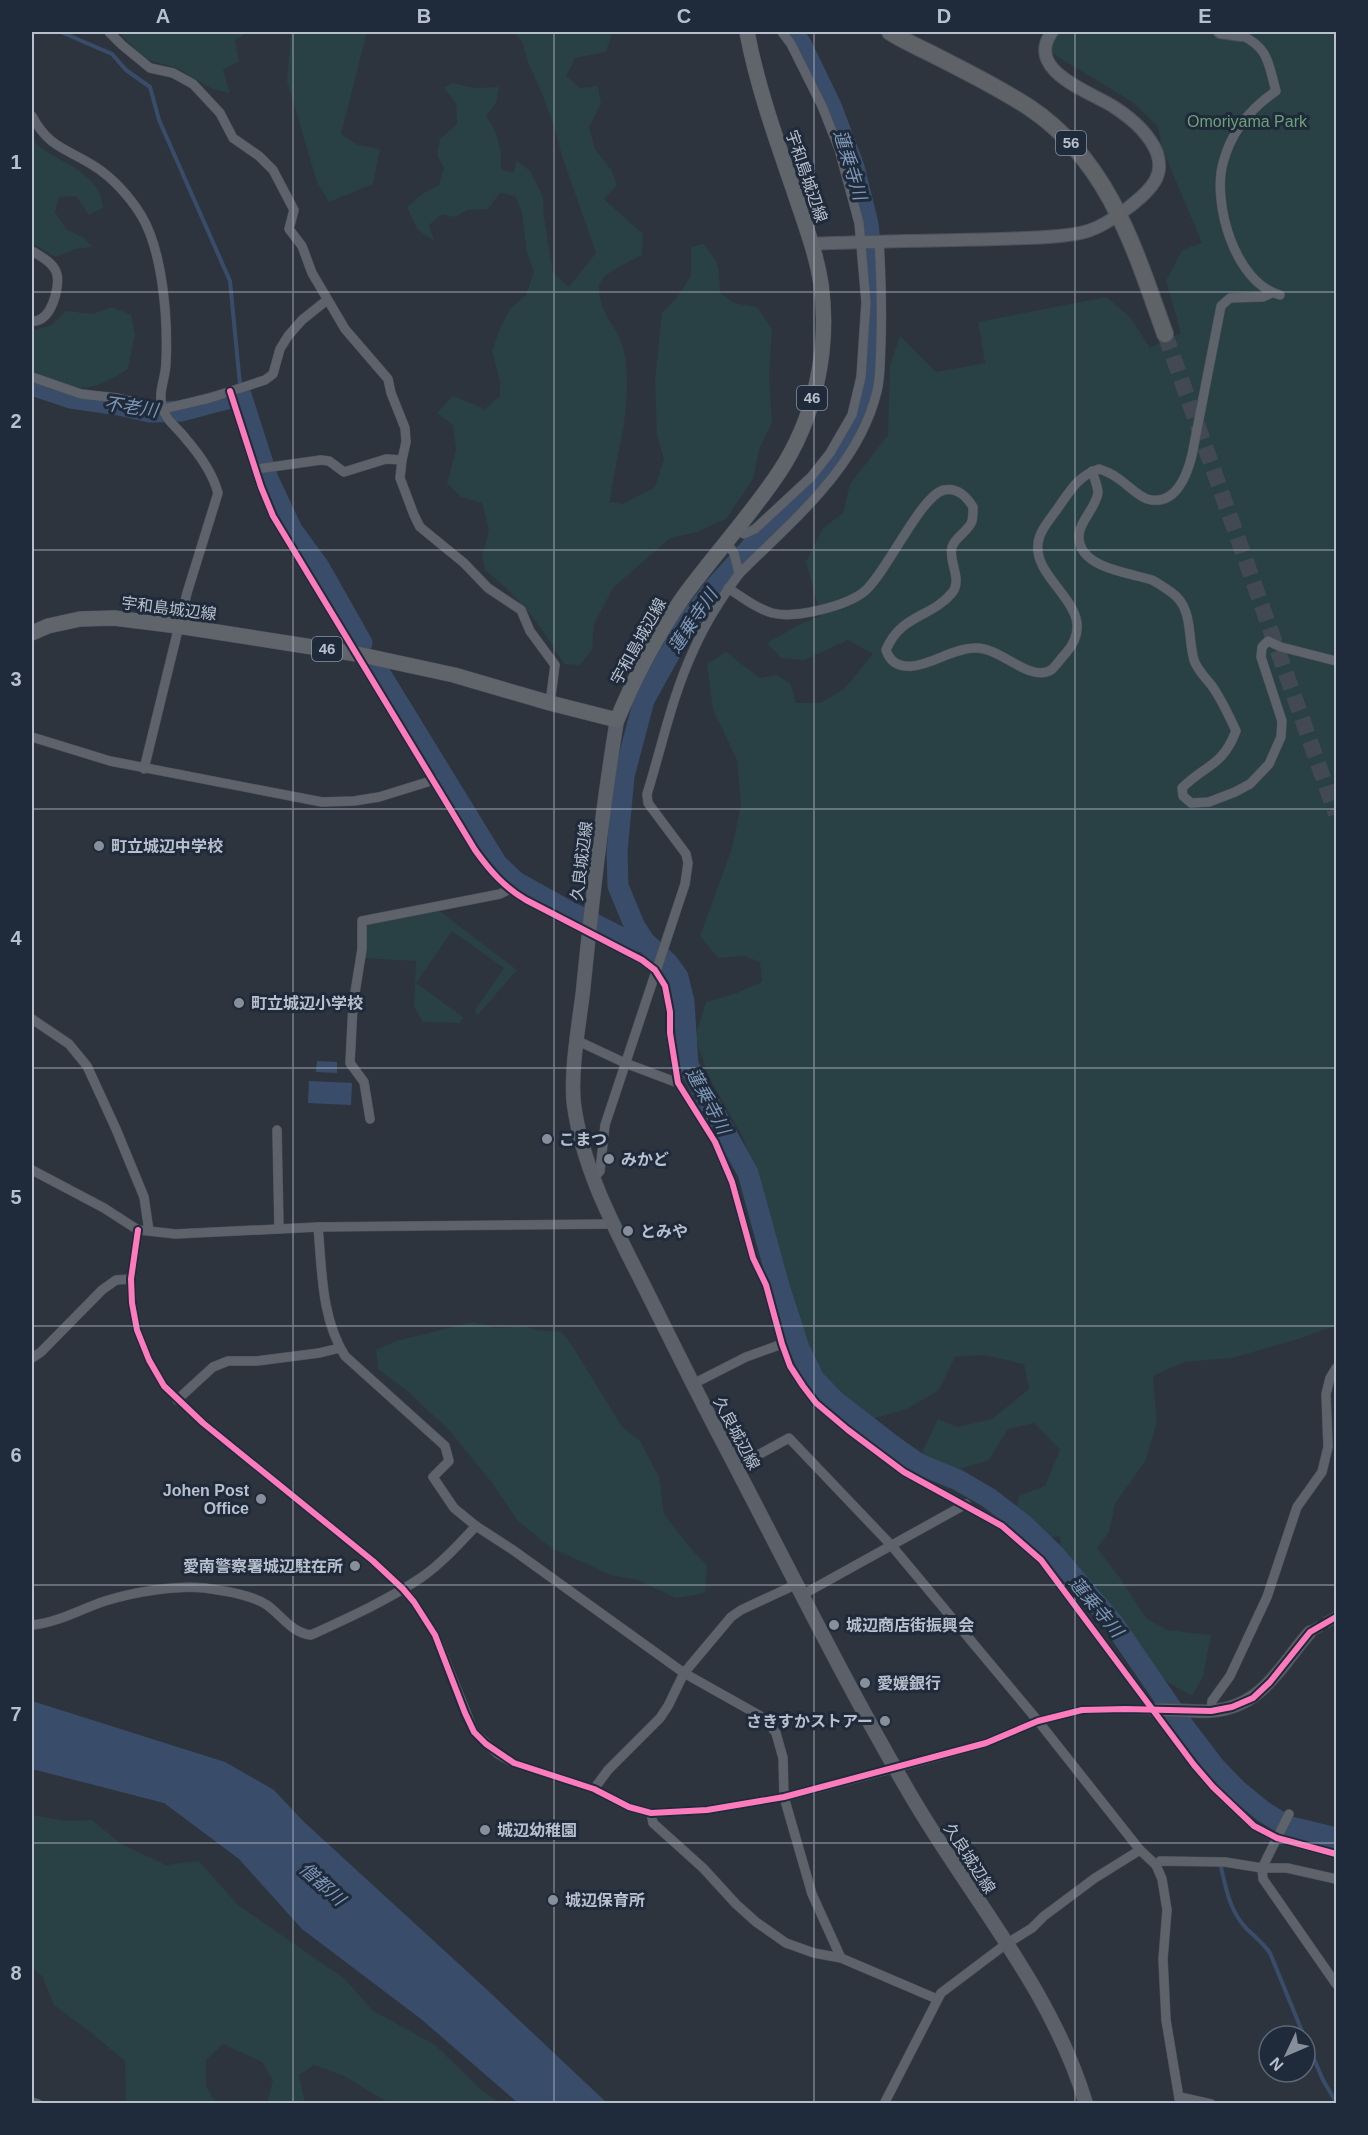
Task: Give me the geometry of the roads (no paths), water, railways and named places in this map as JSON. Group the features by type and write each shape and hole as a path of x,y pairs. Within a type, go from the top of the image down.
{"highway":[{"name":"56","path":"890,32 1031,108 1071,142 1101,180 1119,213 1164,334"}],"main road":[{"name":"宇和島城辺線","path":"32,633 80,619 114,618 178,626 357,654 454,675 617,720 632,684 654,643 684,597 778,474 801,432 815,390 822,354 821,283 811,244 770,121 747,32"},
{"name":"久良城辺線","path":"617,720 589,932 578,1041 574,1101 581,1145 613,1224 799,1589 911,1796 1006,1944 1061,2036 1086,2103"}],"street":[{"path":"109,32 150,68 173,73 193,84 220,113 233,138 259,156 273,170 294,210 289,229 302,246 312,273 345,329 388,379 405,428 406,442 400,478 420,527 464,563 488,588 521,610 530,631 555,665 550,703"},
{"path":"739,574 730,536 744,534 755,529 811,477 830,453 852,415 861,377 866,302 859,223 839,149 822,106 791,44 782,32"},
{"path":"811,244 952,241 1088,231 1106,222 1143,195 1156,179 1160,162 1154,146 1138,126 1113,107 1069,83 1055,72 1047,60 1045,46 1050,32"},
{"path":"728,588 755,607 775,614 795,614 842,604 864,592 880,574 916,516 935,495 943,490 956,491 967,498 973,507 972,523 952,546 951,558 956,580 953,592 933,609 909,620 891,639 886,650 889,658 897,665 913,667 961,649 985,649 1037,673 1051,670 1072,646 1077,632 1077,618 1041,562 1038,544 1044,529 1080,478 1099,469 1115,476 1146,498 1160,500 1174,494 1187,475 1192,456 1216,321 1221,306 1230,298 1263,297 1276,294 1254,279 1238,258 1221,200 1220,180 1223,160 1238,128 1262,100 1276,91 1265,55 1256,42 1241,35 1220,32"},
{"path":"32,116 40,131 60,149 95,166 122,190 141,215 154,246 164,299 167,360 160,392 163,409 166,418 187,440 205,465 215,481 218,494 178,626 144,769"},
{"path":"593,1179 600,1171 605,1125 685,884 688,863 686,854 648,802 646,795 671,710 694,649 728,588 836,474 855,445 869,416 877,390 880,358 882,303 879,241"},
{"path":"32,251 55,268 58,279 51,308 41,319 32,322"},
{"path":"32,377 81,394 117,398 163,409 210,398 265,380 273,374 280,349 288,336 327,300"},
{"path":"230,391 273,516 475,850 492,874 508,890 642,960 655,970 665,986 678,1083 715,1142 732,1182 753,1258 766,1285 790,1366 816,1403 904,1472 966,1504 1002,1526 1041,1560 1213,1787 1254,1826 1277,1838 1336,1854"},
{"path":"256,469 321,460 329,461 344,472 386,459 402,460"},
{"path":"1092,471 1098,492 1080,529 1080,545 1089,557 1104,566 1154,581 1173,593 1183,603 1198,669 1213,688 1236,731 1229,748 1219,760 1193,777 1182,788 1183,796 1191,803 1209,802 1236,792 1250,784 1269,764 1281,737 1282,721 1261,657 1262,646 1268,641 1336,662"},
{"path":"32,737 144,769 322,802 354,801 380,796 434,780"},
{"path":"370,1119 364,1082 350,1063 353,1005 363,949 363,921 500,894 508,890"},
{"path":"32,1019 69,1044 87,1066 144,1197 149,1231"},
{"path":"578,1041 626,1064 678,1083"},
{"path":"277,1130 279,1229"},
{"path":"32,1170 104,1208 138,1230 175,1234 318,1227 613,1224"},
{"path":"318,1227 325,1304 340,1348 345,1356 445,1446 449,1461 433,1477 454,1508 476,1526 684,1673 764,1718 776,1734 783,1758 783,1797 812,1894 841,1958"},
{"path":"138,1230 131,1279 132,1303 141,1340 164,1386 203,1424 373,1561 403,1589 435,1635 474,1732 486,1744 514,1764 594,1789 629,1807 651,1813 707,1810 783,1797 986,1743 1038,1721 1082,1710 1125,1708 1211,1711 1232,1707 1253,1698 1270,1682 1310,1632"},
{"path":"32,1358 41,1352 102,1290 116,1280 131,1279"},
{"path":"693,1384 746,1357 782,1344"},
{"path":"177,1400 213,1367 228,1361 257,1361 340,1348"},
{"path":"1211,1711 1212,1701 1230,1676 1267,1597 1297,1506 1322,1472 1328,1447 1326,1394 1330,1378 1336,1368"},
{"path":"736,1467 789,1438 891,1545 1038,1721 1140,1850 1156,1865 1162,1879 1167,1910 1163,1959 1166,2020 1180,2100 1211,2103"},
{"path":"594,1789 608,1770 660,1718 684,1673 731,1617 741,1610 799,1589 891,1545 966,1504"},
{"path":"32,1625 44,1624 107,1601 181,1587 226,1592 266,1605 292,1628 302,1634 311,1635 403,1589 423,1576 446,1557 476,1526"},
{"path":"651,1813 653,1823 703,1868 724,1892 756,1922 786,1943 800,1949 841,1958 937,1999"},
{"path":"1289,1814 1262,1868 1263,1879 1336,1984"},
{"path":"884,2103 941,1993 1006,1944 1032,1928 1044,1916 1095,1878 1140,1850"},
{"path":"1156,1865 1161,1861 1225,1862 1262,1868 1287,1868 1336,1879"},
{"path":"32,2102 38,2103"}],"water":[{"path":"317,1061 337,1062 337,1073 316,1072"},
{"path":"309,1081 352,1083 351,1105 308,1103"},
{"name":"僧都川","path":"32,1701 225,1762 274,1790 303,1821 607,2103 518,2103 421,2019 302,1929 239,1859 164,1803 32,1769"}],"waterway":[{"path":"61,32 112,54 126,70 150,87 159,120 230,281 241,395"},
{"name":"蓮乗寺川","path":"793,32 831,106 854,167 868,224 873,273 874,332 869,385 863,413 828,472 752,546 715,587 685,626 644,700 624,776 617,852 618,886 635,927 645,942 668,963 678,977 684,1002 688,1065 748,1173 779,1286 799,1348 814,1379 834,1400 892,1445 919,1464 958,1480 989,1498 1024,1525 1054,1554 1113,1623 1183,1725 1215,1767 1237,1790 1264,1812 1287,1826 1336,1838"},
{"name":"不老川","path":"32,385 71,398 150,412 181,411 241,395 268,479 292,530 319,567 362,643"},
{"name":"不老川","path":"378,670 497,864 516,882 561,907 626,940 645,942"},
{"path":"1221,1867 1236,1915 1270,1953 1299,2024"},
{"path":"1317,2066 1336,2102"}],"tunnel":[{"path":"1165,334 1336,814"},
{"path":"1310,1632 1336,1617"}],"place":[{"name":"町立城辺中学校","path":"99,846"},
{"name":"町立城辺小学校","path":"239,1003"},
{"name":"こまつ","path":"547,1139"},
{"name":"みかど","path":"609,1159"},
{"name":"とみや","path":"628,1231"},
{"name":"Johen Post Office","path":"261,1499"},
{"name":"愛南警察署城辺駐在所","path":"355,1566"},
{"name":"城辺商店街振興会","path":"834,1625"},
{"name":"愛媛銀行","path":"865,1683"},
{"name":"さきすかストアー","path":"885,1721"},
{"name":"城辺幼稚園","path":"485,1830"},
{"name":"城辺保育所","path":"553,1900"}],"park label":[{"name":"Omoriyama Park","path":"1247,121"}]}
